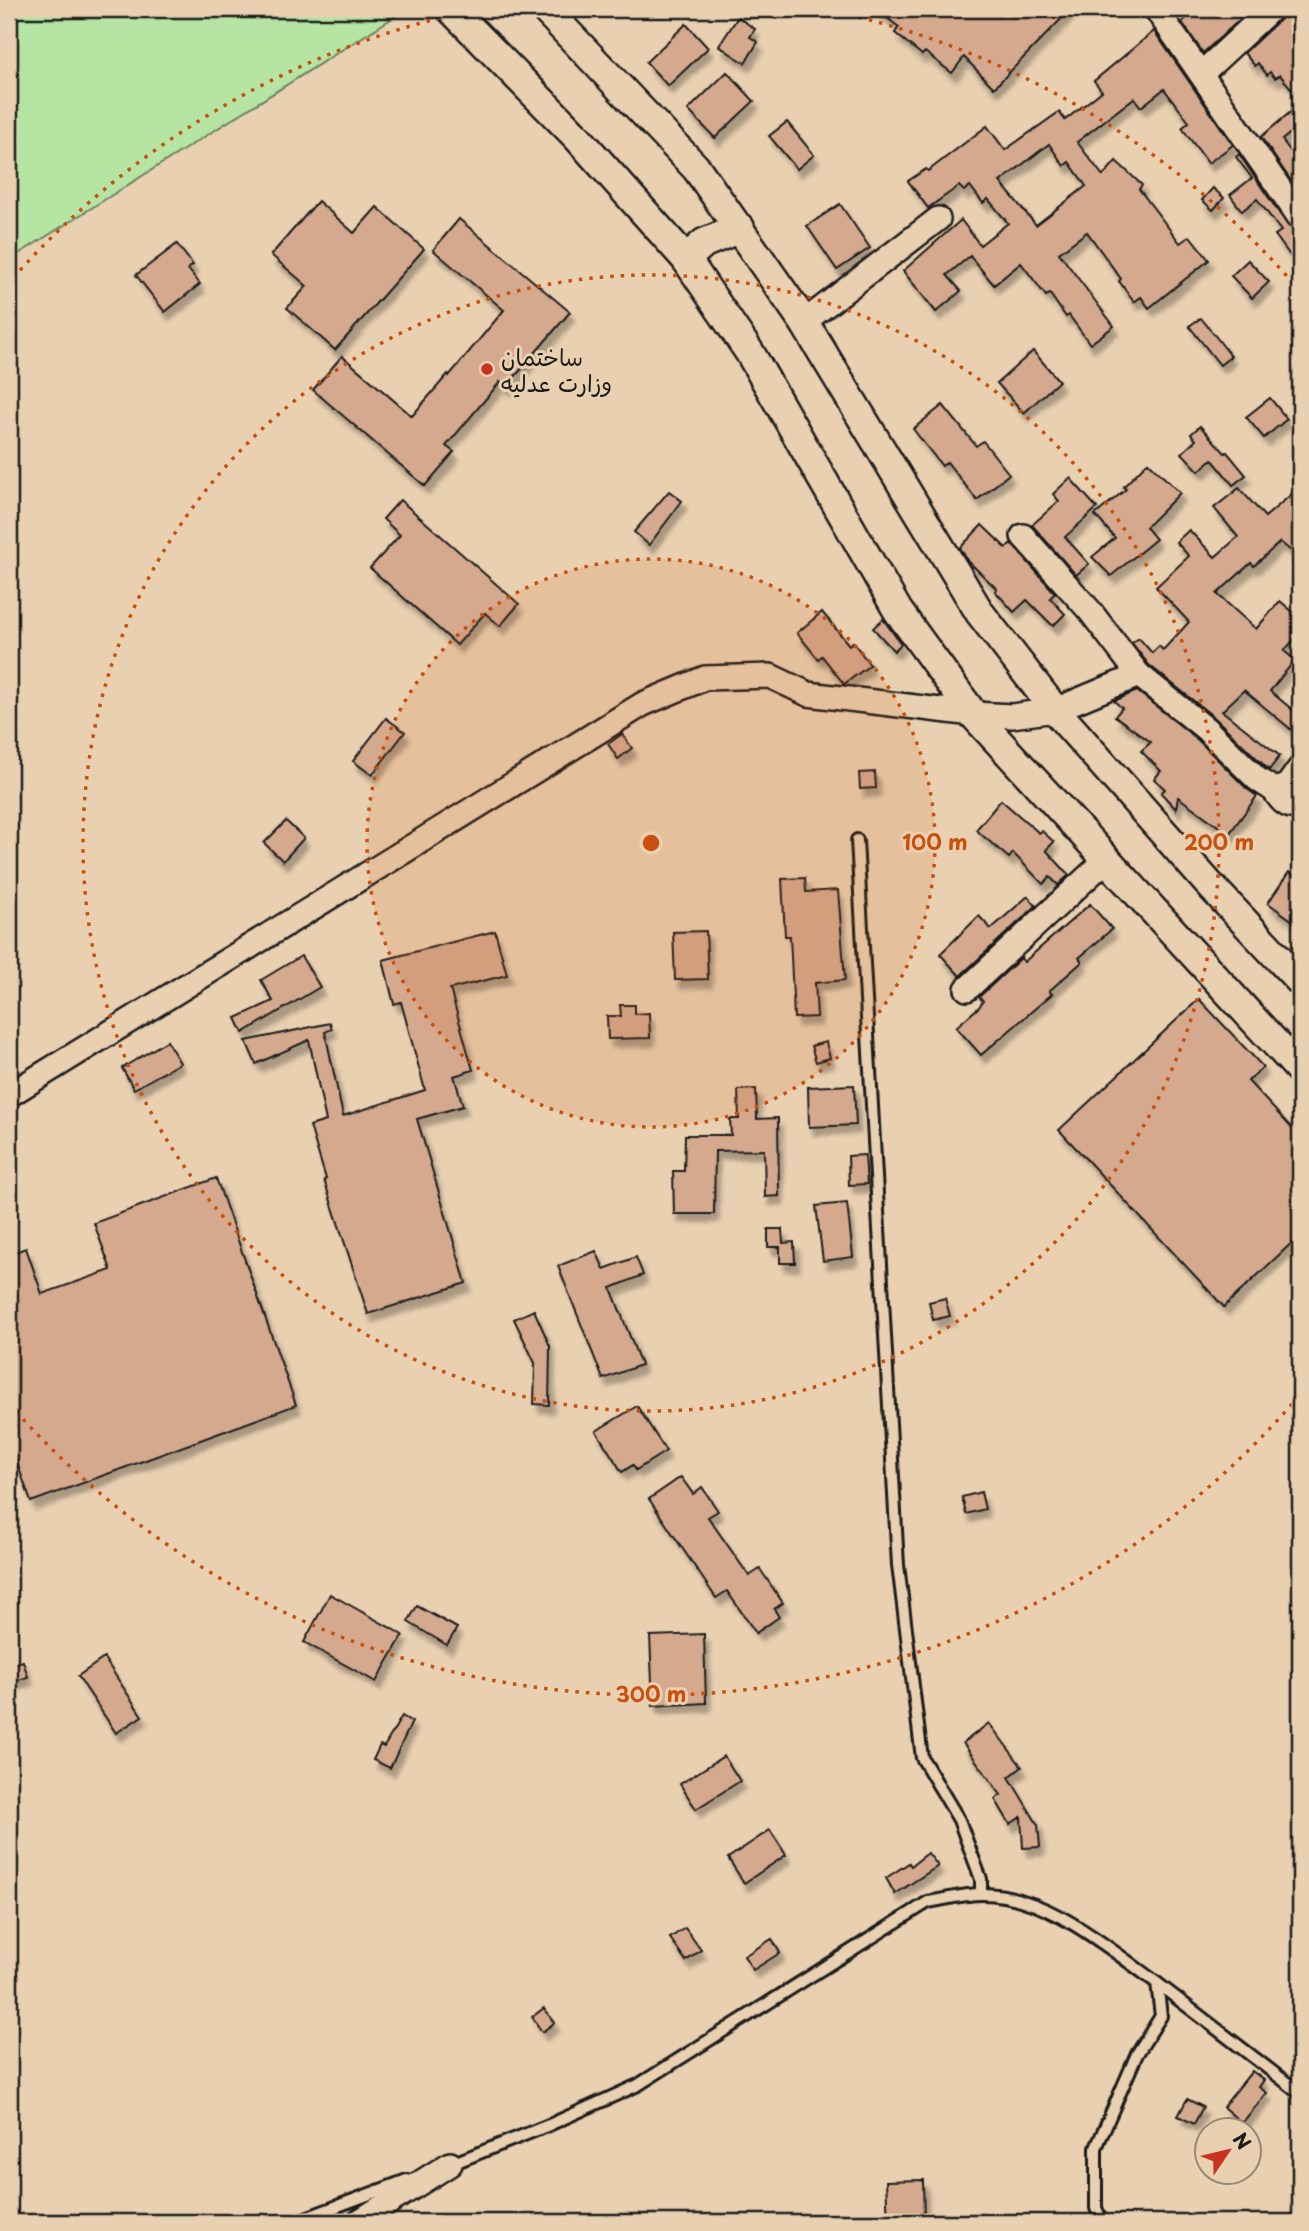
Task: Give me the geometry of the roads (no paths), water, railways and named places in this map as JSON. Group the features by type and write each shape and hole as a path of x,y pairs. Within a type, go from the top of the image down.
{"street":[{"path":"451,9 578,138 685,259 750,354 898,611 973,714 1300,1070"},
{"path":"545,9 697,169 740,228 804,322 980,613 1055,710 1208,883 1300,981"},
{"path":"1156,9 1300,218"},
{"path":"1201,74 1271,9"},
{"path":"804,322 938,219"},
{"path":"685,259 704,243 740,228"},
{"path":"1023,536 1090,611 1139,675 1206,729 1257,779 1274,790 1282,803 1300,807"},
{"path":"9,1095 643,704 705,678 769,676 808,694 973,714 1012,716 1055,710 1139,675"},
{"path":"1274,790 1287,786 1300,768"},
{"path":"967,989 1106,860"},
{"path":"358,2222 450,2164"}],"lane":[{"path":"857,840 898,1565 922,1758 958,1820 981,1879 981,1894"},
{"path":"295,2222 549,2125 638,2085 928,1902 981,1894 1012,1898 1073,1922 1300,2093"},
{"path":"1102,2222 1096,2208 1096,2148 1138,2054 1161,2016 1157,1983"}],"place":[{"name":"ساختمان وزارت عدلیه","path":"487,369"}]}
